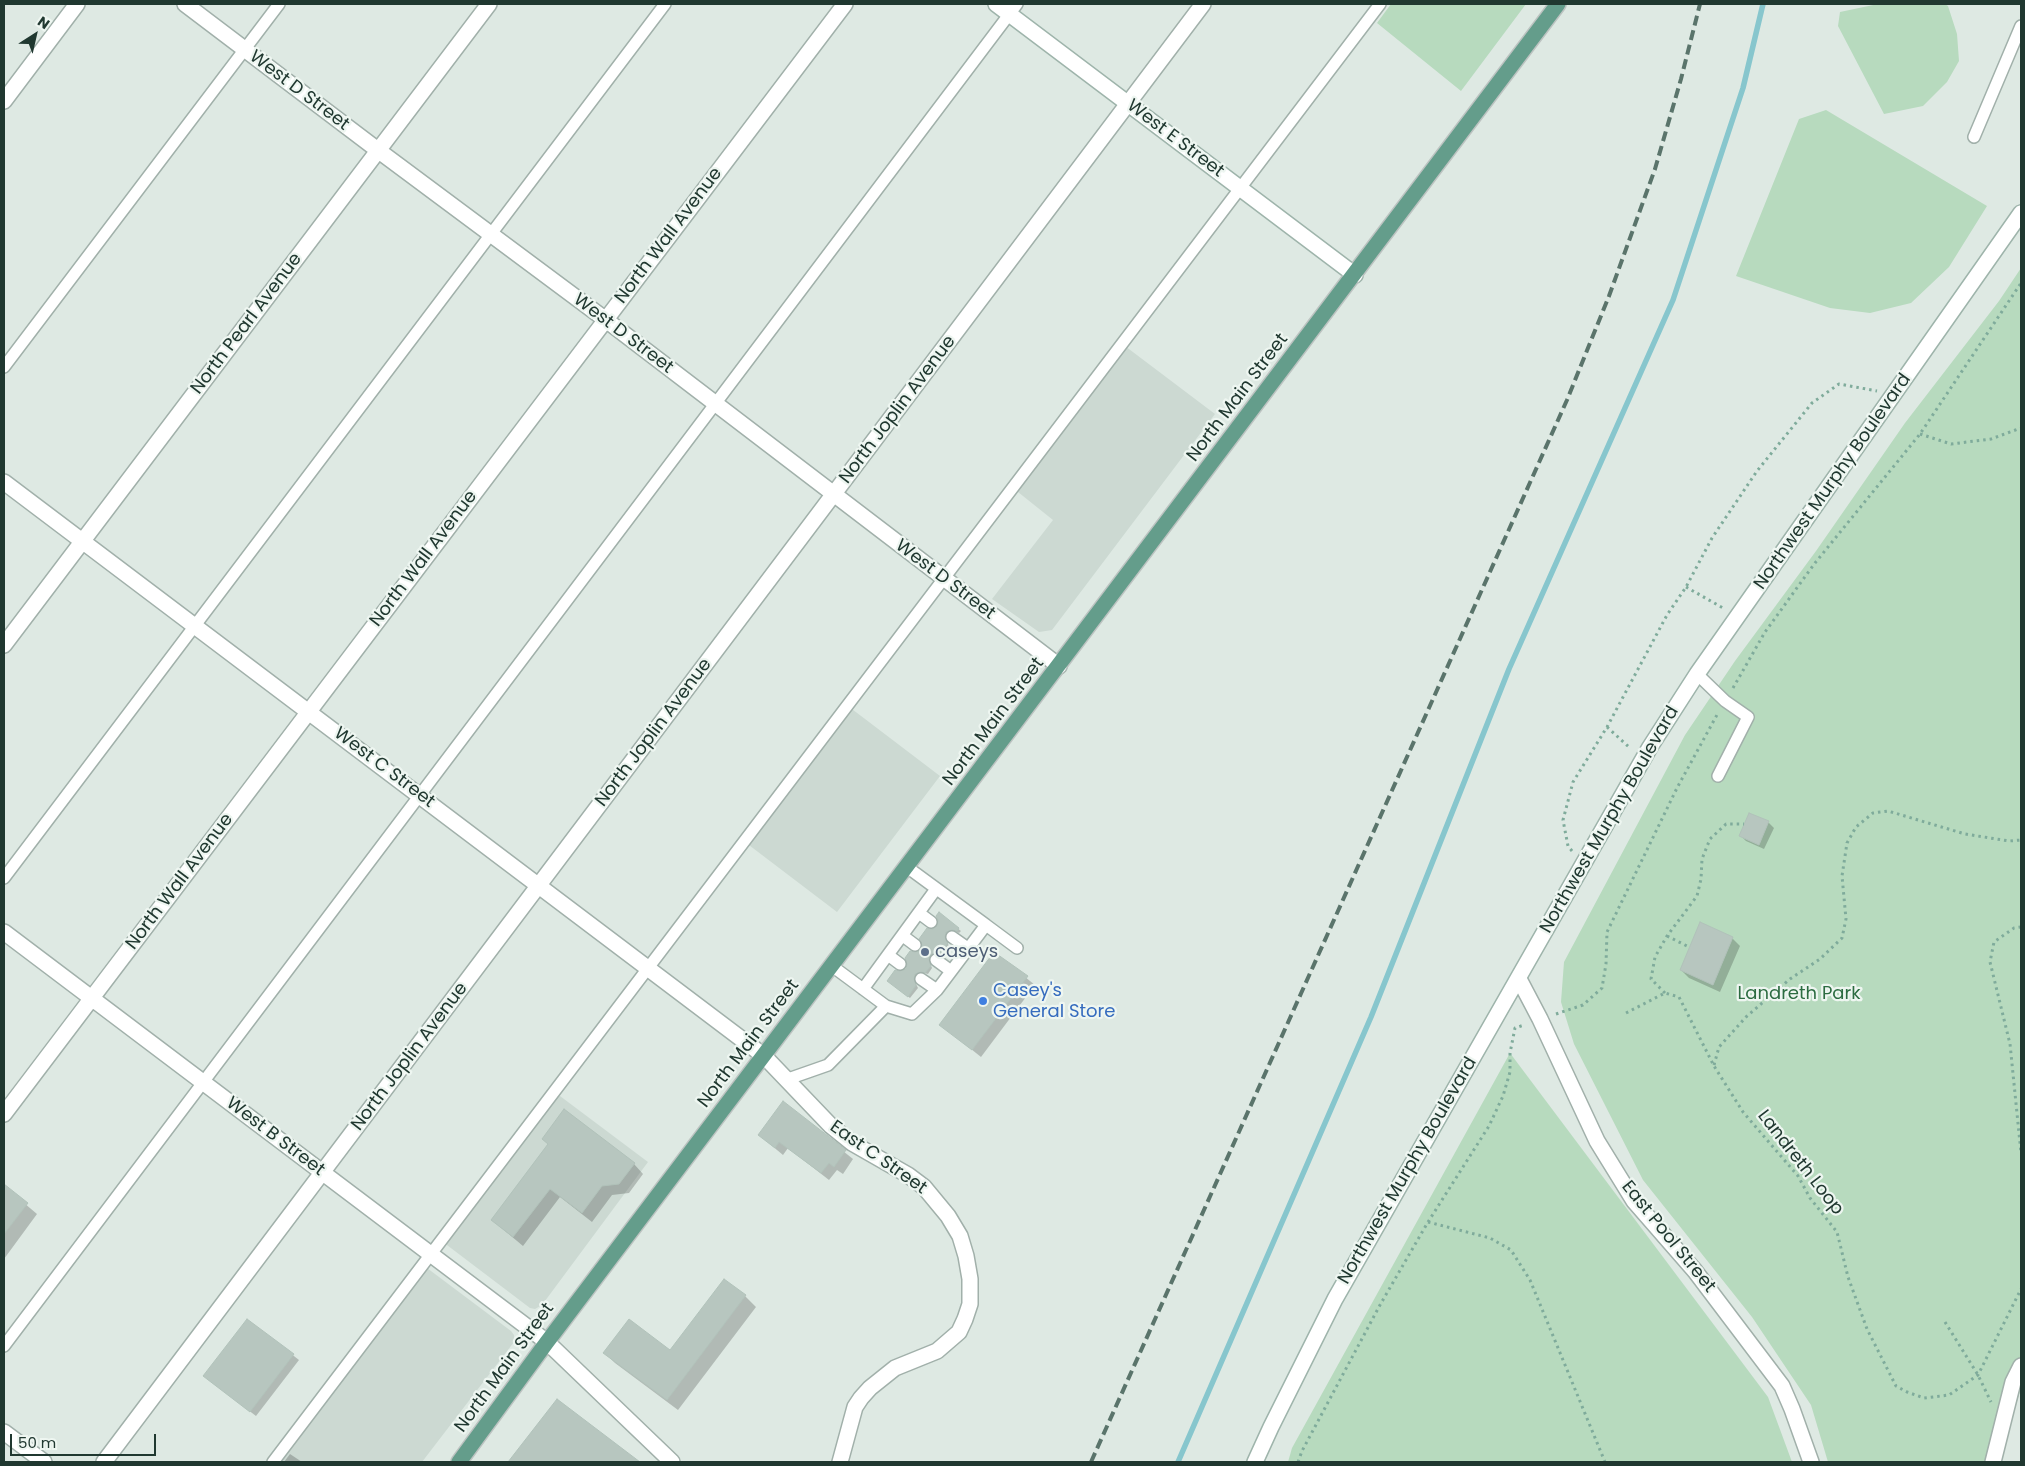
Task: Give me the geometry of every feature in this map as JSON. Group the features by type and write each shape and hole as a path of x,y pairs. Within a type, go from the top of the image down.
{"main road":[{"name":"North Main Street","path":"459,1462 547,1342 1558,4"}],"street":[{"path":"4,101 77,4"},
{"name":"West D Street","path":"185,4 606,320 1059,666"},
{"name":"North Pearl Avenue","path":"4,645 489,4"},
{"name":"North Wall Avenue","path":"4,1114 845,4"},
{"name":"West E Street","path":"996,4 1013,9 1127,103 1355,275"},
{"name":"North Joplin Avenue","path":"104,1462 1203,4"},
{"name":"Northwest Murphy Boulevard","path":"1256,1462 1279,1411 1335,1299 1643,760 1697,674 2021,213"},
{"name":"West C Street","path":"4,482 764,1056"},
{"name":"West B Street","path":"4,932 547,1342 672,1462"},
{"name":"East Pool Street","path":"1519,979 1540,1018 1596,1142 1634,1200 1696,1270 1782,1386 1811,1462"},
{"name":"East C Street","path":"764,1056 831,1126 852,1143 908,1175 924,1187 948,1216 960,1236 966,1256 970,1279 970,1304 959,1332 937,1351 895,1368 870,1388 855,1408 840,1462"},
{"path":"1993,1462 2013,1382 2021,1366"},
{"path":"4,1432 44,1462"}],"lane":[{"path":"4,367 279,4"},
{"path":"4,878 665,4"},
{"path":"273,1462 1380,4"},
{"path":"4,1346 1013,9"},
{"path":"1974,137 2021,26"},
{"path":"1697,674 1725,701 1748,717 1718,776"},
{"path":"907,867 1017,948"},
{"path":"863,990 936,888"},
{"path":"919,913 932,922"},
{"path":"832,966 886,1006 912,1014 938,990 986,925"},
{"path":"903,936 915,945"},
{"path":"952,938 969,949"},
{"path":"888,955 900,964"},
{"path":"936,960 952,971"},
{"path":"921,979 938,990"},
{"path":"788,1080 828,1065 886,1006"}],"path":[{"path":"1298,1462 1302,1450 1380,1305 1428,1222 1490,1126 1500,1104 1510,1072 1510,1053 1515,1028 1583,1005 1602,988 1606,964 1607,932 1677,788 1765,632 1804,578 1920,434 2021,283"},
{"path":"1583,865 1568,846 1563,820 1573,782 1607,727 1667,615 1686,587 1712,538 1757,471 1812,402 1839,384 1871,389 1892,398"},
{"path":"1920,434 1951,444 1990,439 2021,428"},
{"path":"1686,587 1738,616"},
{"path":"1607,727 1643,760"},
{"path":"1714,1066 1719,1047 1746,1017 1790,979 1820,959 1842,938 1846,919 1842,876 1847,843 1856,827 1873,813 1888,811 1965,834 2009,841 2021,840"},
{"path":"1626,1013 1665,994 1651,979 1655,957 1667,936 1697,896 1701,879 1702,859 1710,839 1726,824 1744,824"},
{"path":"2021,928 2014,928 1994,942 1990,962 2010,1044 2021,1153"},
{"path":"1667,936 1689,946"},
{"name":"Landreth Loop","path":"1665,994 1679,997 1714,1066 1743,1112 1798,1176 1810,1198 1837,1232 1848,1276 1867,1329 1896,1386 1924,1398 1949,1395 1978,1375 2021,1289"},
{"path":"1428,1222 1490,1238 1511,1250 1530,1280 1604,1462"},
{"path":"1945,1322 1978,1375 2003,1427"}],"shaded area":[{"path":"1117,340 1215,414 1052,630 1039,632 992,599 1053,520 1008,484"},
{"path":"844,703 940,776 837,912 741,839"},
{"path":"552,1090 648,1162 542,1305 535,1309 530,1308 439,1239"},
{"path":"419,1262 511,1331 514,1335 514,1342 422,1462 266,1462"}],"green space":[{"path":"1391,4 1526,4 1461,91 1377,23"},
{"path":"1878,4 1945,4 1948,6 1957,34 1959,61 1947,82 1923,106 1884,114 1838,26 1840,12"},
{"path":"1826,110 1987,206 1949,267 1911,303 1870,313 1830,308 1736,276 1799,119"},
{"name":"Landreth Park","path":"2021,268 2021,1388 1999,1462 1828,1462 1811,1405 1752,1317 1643,1180 1574,1044 1561,1002 1564,962 1685,735 1735,661 1816,551 1905,423 1999,301"},
{"path":"1510,1053 1768,1397 1792,1462 1288,1462 1292,1448"}],"building":[{"path":"1749,813 1769,821 1759,845 1739,836"},
{"name":"caseys","path":"939,912 959,928 957,931 946,932 945,937 948,943 940,954 930,955 931,966 925,973 915,974 916,985 908,997 887,981 895,970 906,969 905,958 910,951 921,950 922,945 919,939 927,928 933,929 937,926 938,920 936,916"},
{"path":"1700,922 1733,937 1713,985 1680,970"},
{"name":"Casey's General Store","path":"994,952 1028,976 972,1050 939,1025"},
{"path":"783,1101 846,1150 834,1167 829,1163 821,1173 779,1142 775,1148 758,1135"},
{"path":"564,1109 635,1163 619,1184 602,1186 582,1213 550,1189 513,1237 491,1220 548,1144 542,1139"},
{"path":"4,1184 28,1203 4,1234"},
{"path":"724,1279 746,1295 667,1400 603,1353 629,1319 670,1350"},
{"path":"247,1319 294,1354 250,1412 203,1376"},
{"path":"557,1399 640,1462 508,1462"}],"waterway":[{"path":"1178,1462 1371,1017 1509,669 1673,300 1743,88 1763,4"}],"railway":[{"path":"1091,1462 1567,400 1609,296 1655,169 1700,4"}],"place":[{"name":"caseys","path":"925,952"},
{"name":"Casey's General Store","path":"983,1001"}]}
